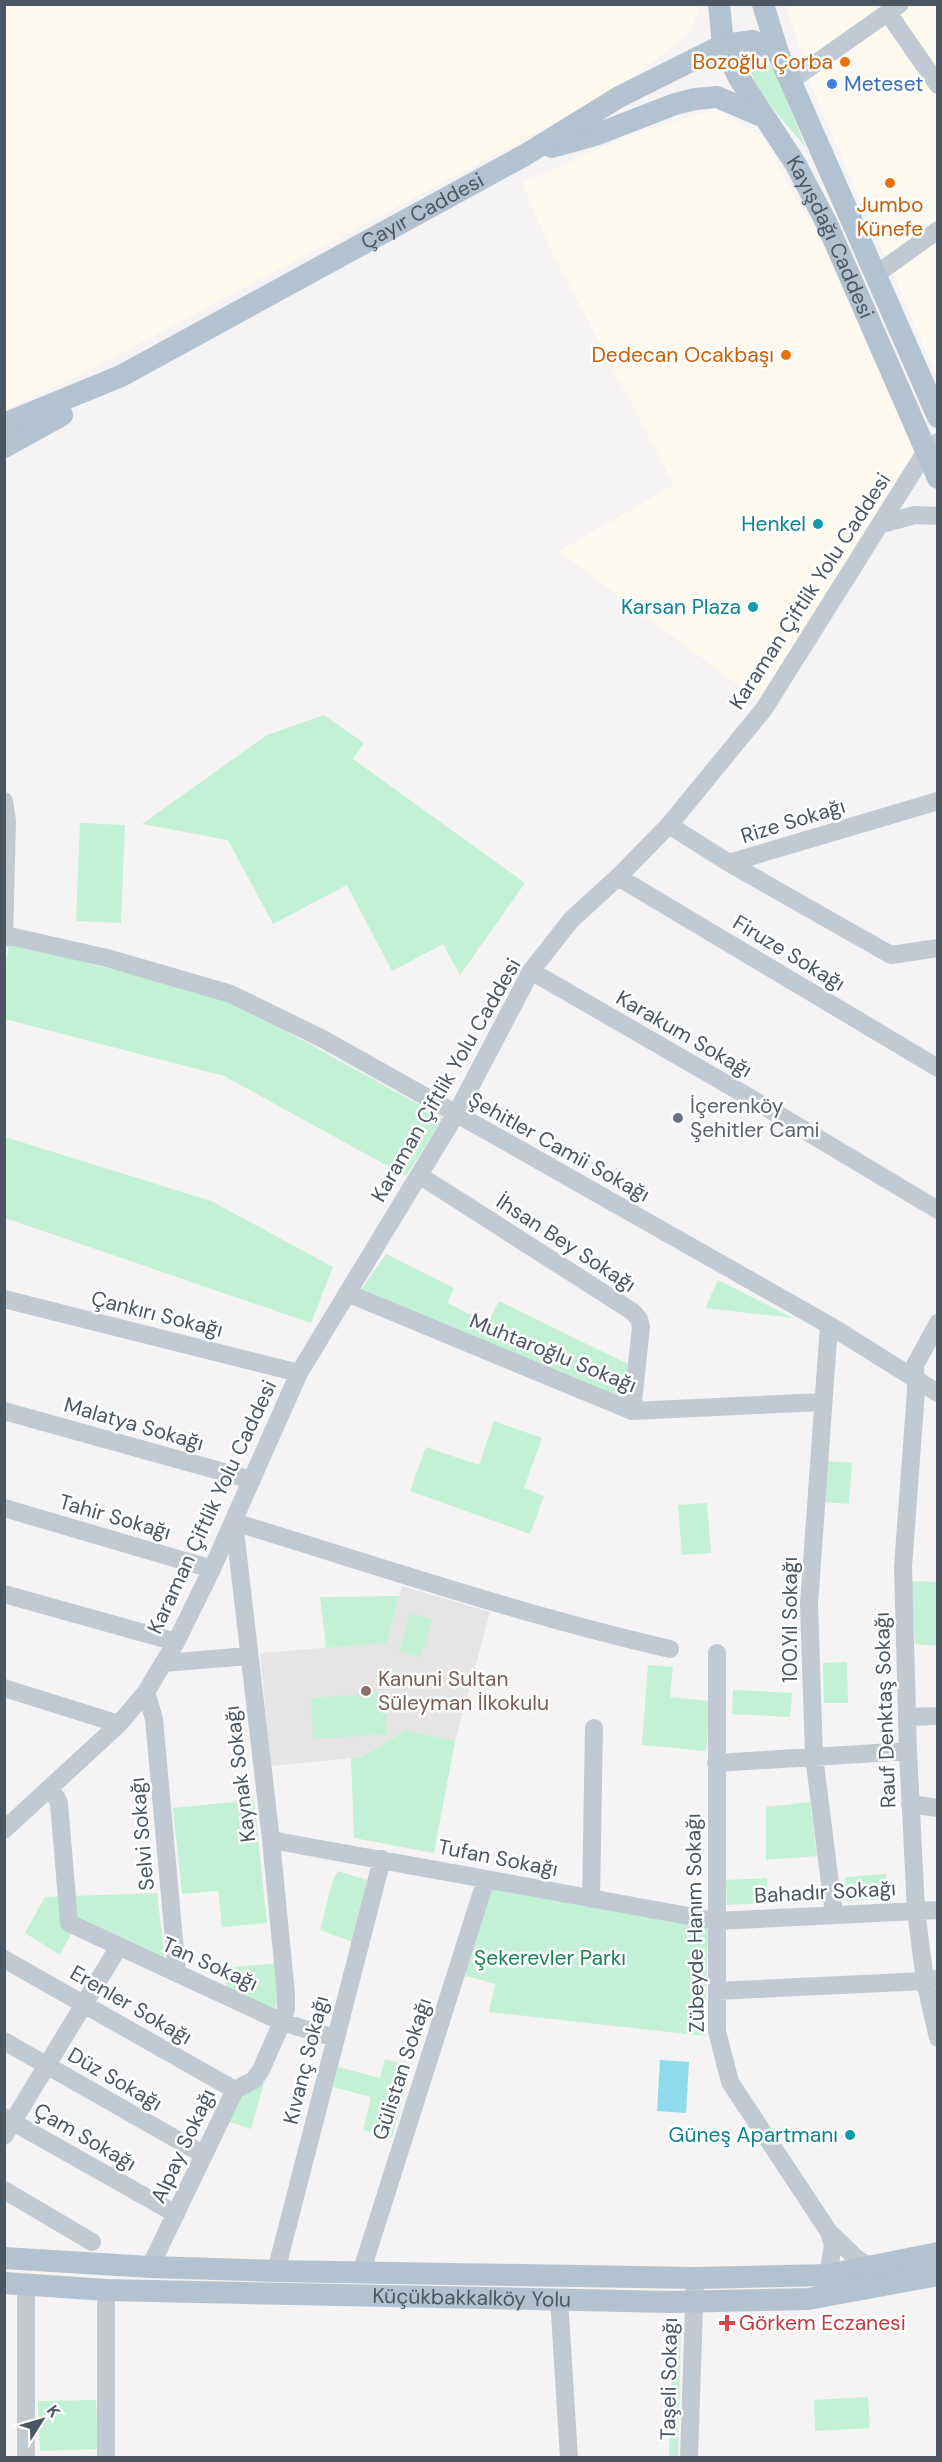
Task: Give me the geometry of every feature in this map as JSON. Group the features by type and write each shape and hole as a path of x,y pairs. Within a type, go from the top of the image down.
{"main road":[{"name":"Kayışdağı Caddesi","path":"719,4 723,45 739,78 795,163 826,222 932,446 938,478"},
{"name":"Kayışdağı Caddesi","path":"763,4 778,53 792,80 874,276 938,417"},
{"name":"Çayır Caddesi","path":"4,424 121,376 525,155 620,97 723,45 753,41 778,53"},
{"path":"525,155 594,135 675,104 695,99 717,97 764,117"},
{"name":"Çayır Caddesi","path":"4,447 84,402 121,376"},
{"name":"Küçükbakkalköy Yolu","path":"4,2258 150,2267 276,2271 695,2278 828,2275 938,2253"},
{"name":"Küçükbakkalköy Yolu","path":"15,2284 106,2289 693,2301 808,2299 938,2275"}],"street":[{"path":"792,80 894,9 938,85"},
{"path":"874,276 938,230"},
{"name":"Karaman Çiftlik Yolu Caddesi","path":"4,1830 119,1724 146,1692 176,1642 212,1569 299,1373 456,1114 531,971 570,920 618,877 669,825 764,709 932,446"},
{"path":"882,524 915,515 938,516"},
{"path":"4,801 7,822 5,936"},
{"name":"Rize Sokağı","path":"669,825 729,863 938,801"},
{"path":"729,863 891,955 938,948"},
{"name":"Firuze Sokağı","path":"618,877 938,1068"},
{"name":"Şehitler Camii Sokağı","path":"5,936 107,958 231,994 323,1039 829,1325 938,1393"},
{"name":"Karakum Sokağı","path":"531,971 938,1210"},
{"name":"İhsan Bey Sokağı","path":"419,1175 633,1312 639,1319 640,1327 632,1411"},
{"name":"Muhtaroğlu Sokağı","path":"347,1293 632,1411 822,1402"},
{"name":"Çankırı Sokağı","path":"4,1299 299,1373"},
{"name":"Rauf Denktaş Sokağı","path":"938,1323 915,1365 916,1391 903,1567 910,1804 916,1910 931,1980 938,2038"},
{"name":"100.Yıl Sokağı","path":"829,1325 809,1605 814,1756 834,1915"},
{"name":"Malatya Sokağı","path":"4,1411 252,1480"},
{"name":"Tahir Sokağı","path":"4,1508 212,1569"},
{"path":"234,1522 497,1601 629,1639 670,1648"},
{"name":"Kaynak Sokağı","path":"234,1522 271,1840 286,1994 286,2009 282,2022"},
{"path":"4,1594 176,1642"},
{"name":"Zübeyde Hanım Sokağı","path":"717,1653 717,2031 730,2082 829,2232 856,2258 870,2267"},
{"path":"163,1663 249,1656"},
{"path":"4,1688 119,1724"},
{"name":"Selvi Sokağı","path":"146,1692 154,1719 177,1973"},
{"path":"908,1717 938,1716"},
{"path":"591,1899 594,1728"},
{"path":"716,1763 908,1751"},
{"name":"Tan Sokağı","path":"47,1790 56,1797 59,1803 69,1923 118,1948 282,2022 335,2038"},
{"path":"910,1804 938,1808"},
{"name":"Tufan Sokağı","path":"271,1840 716,1921"},
{"name":"Kıvanç Sokağı","path":"276,2271 382,1859"},
{"name":"Gülistan Sokağı","path":"361,2273 486,1880"},
{"name":"Bahadır Sokağı","path":"716,1921 938,1910"},
{"path":"7,2125 47,2066 118,1948"},
{"name":"Erenler Sokağı","path":"4,1959 235,2090"},
{"path":"717,1990 931,1980"},
{"name":"Alpay Sokağı","path":"150,2267 235,2090 254,2080 261,2070 282,2022"},
{"name":"Düz Sokağı","path":"4,2042 204,2155"},
{"name":"Çam Sokağı","path":"7,2125 176,2214"},
{"path":"4,2190 92,2242"},
{"path":"828,2275 833,2245 829,2232"},
{"name":"Taşeli Sokağı","path":"689,2457 695,2278"},
{"path":"15,2284 26,2457"},
{"path":"106,2289 106,2457"},
{"path":"559,2298 569,2457"}],"shaded area":[{"path":"4,5 701,5 689,33 617,90 76,377 5,410"},
{"path":"786,5 937,5 937,376 812,88"},
{"path":"715,109 762,136 825,249 920,451 758,700 559,551 674,485 549,246 522,183 630,135"},
{"name":"Kanuni Sultan Süleyman İlkokulu","path":"402,1586 490,1612 455,1741 406,1730 362,1757 271,1766 260,1653 387,1643"}],"green space":[{"path":"758,59 766,61 776,74 806,148 766,99 753,78 751,68"},
{"path":"324,715 364,743 353,759 525,883 460,975 443,944 392,971 347,885 273,924 228,840 142,824 267,735"},
{"path":"80,823 125,825 121,923 76,921"},
{"path":"9,943 228,999 443,1118 406,1176 224,1076 5,1019 4,979"},
{"path":"5,1137 211,1201 333,1267 311,1323 5,1218"},
{"path":"386,1254 454,1288 447,1303 488,1323 499,1301 632,1366 632,1411 352,1303"},
{"path":"718,1280 793,1318 705,1308"},
{"path":"494,1421 542,1438 524,1488 544,1496 530,1534 410,1491 426,1447 479,1465"},
{"path":"828,1461 852,1463 849,1504 824,1502"},
{"path":"707,1503 711,1553 682,1555 678,1505"},
{"path":"910,1581 937,1582 937,1646 915,1644"},
{"path":"399,1596 387,1643 326,1648 320,1597"},
{"path":"410,1613 432,1619 421,1657 399,1651"},
{"path":"847,1662 848,1703 824,1703 823,1663"},
{"path":"648,1665 673,1667 670,1697 710,1701 706,1751 642,1745"},
{"path":"733,1690 792,1693 790,1717 732,1714"},
{"path":"385,1693 387,1734 313,1739 311,1698"},
{"path":"406,1730 455,1741 434,1853 354,1838 351,1758 362,1757"},
{"path":"254,1800 267,1923 222,1927 218,1891 182,1894 173,1808"},
{"path":"810,1802 817,1856 766,1860 766,1807"},
{"path":"338,1871 367,1880 353,1942 320,1930 333,1880"},
{"path":"886,1874 887,1899 846,1901 845,1877"},
{"path":"767,1878 768,1903 727,1905 726,1880"},
{"name":"Şekerevler Parkı","path":"490,1887 708,1927 705,2036 489,2012 495,1984 463,1975"},
{"path":"157,1893 165,1962 77,1922 60,1955 25,1933 45,1897"},
{"path":"276,1963 278,1998 274,2012 227,1990 226,1968"},
{"path":"385,2059 411,2066 392,2138 363,2130 371,2097 333,2087 338,2067 380,2078"},
{"path":"260,2082 264,2083 251,2129 226,2121 237,2099"},
{"path":"673,2323 681,2323 678,2458 669,2457"},
{"path":"868,2397 870,2428 815,2431 814,2400"},
{"path":"96,2400 98,2449 40,2451 38,2401"}],"water":[{"path":"660,2060 689,2062 686,2113 657,2111"}],"place":[{"name":"Bozoğlu Çorba","path":"845,62"},
{"name":"Meteset","path":"832,84"},
{"name":"Jumbo Künefe","path":"890,183"},
{"name":"Dedecan Ocakbaşı","path":"786,355"},
{"name":"Henkel","path":"818,524"},
{"name":"Karsan Plaza","path":"753,607"},
{"name":"İçerenköy Şehitler Cami","path":"678,1118"},
{"name":"Kanuni Sultan Süleyman İlkokulu","path":"366,1691"},
{"name":"Güneş Apartmanı","path":"850,2135"},
{"name":"Görkem Eczanesi","path":"727,2323"}]}
